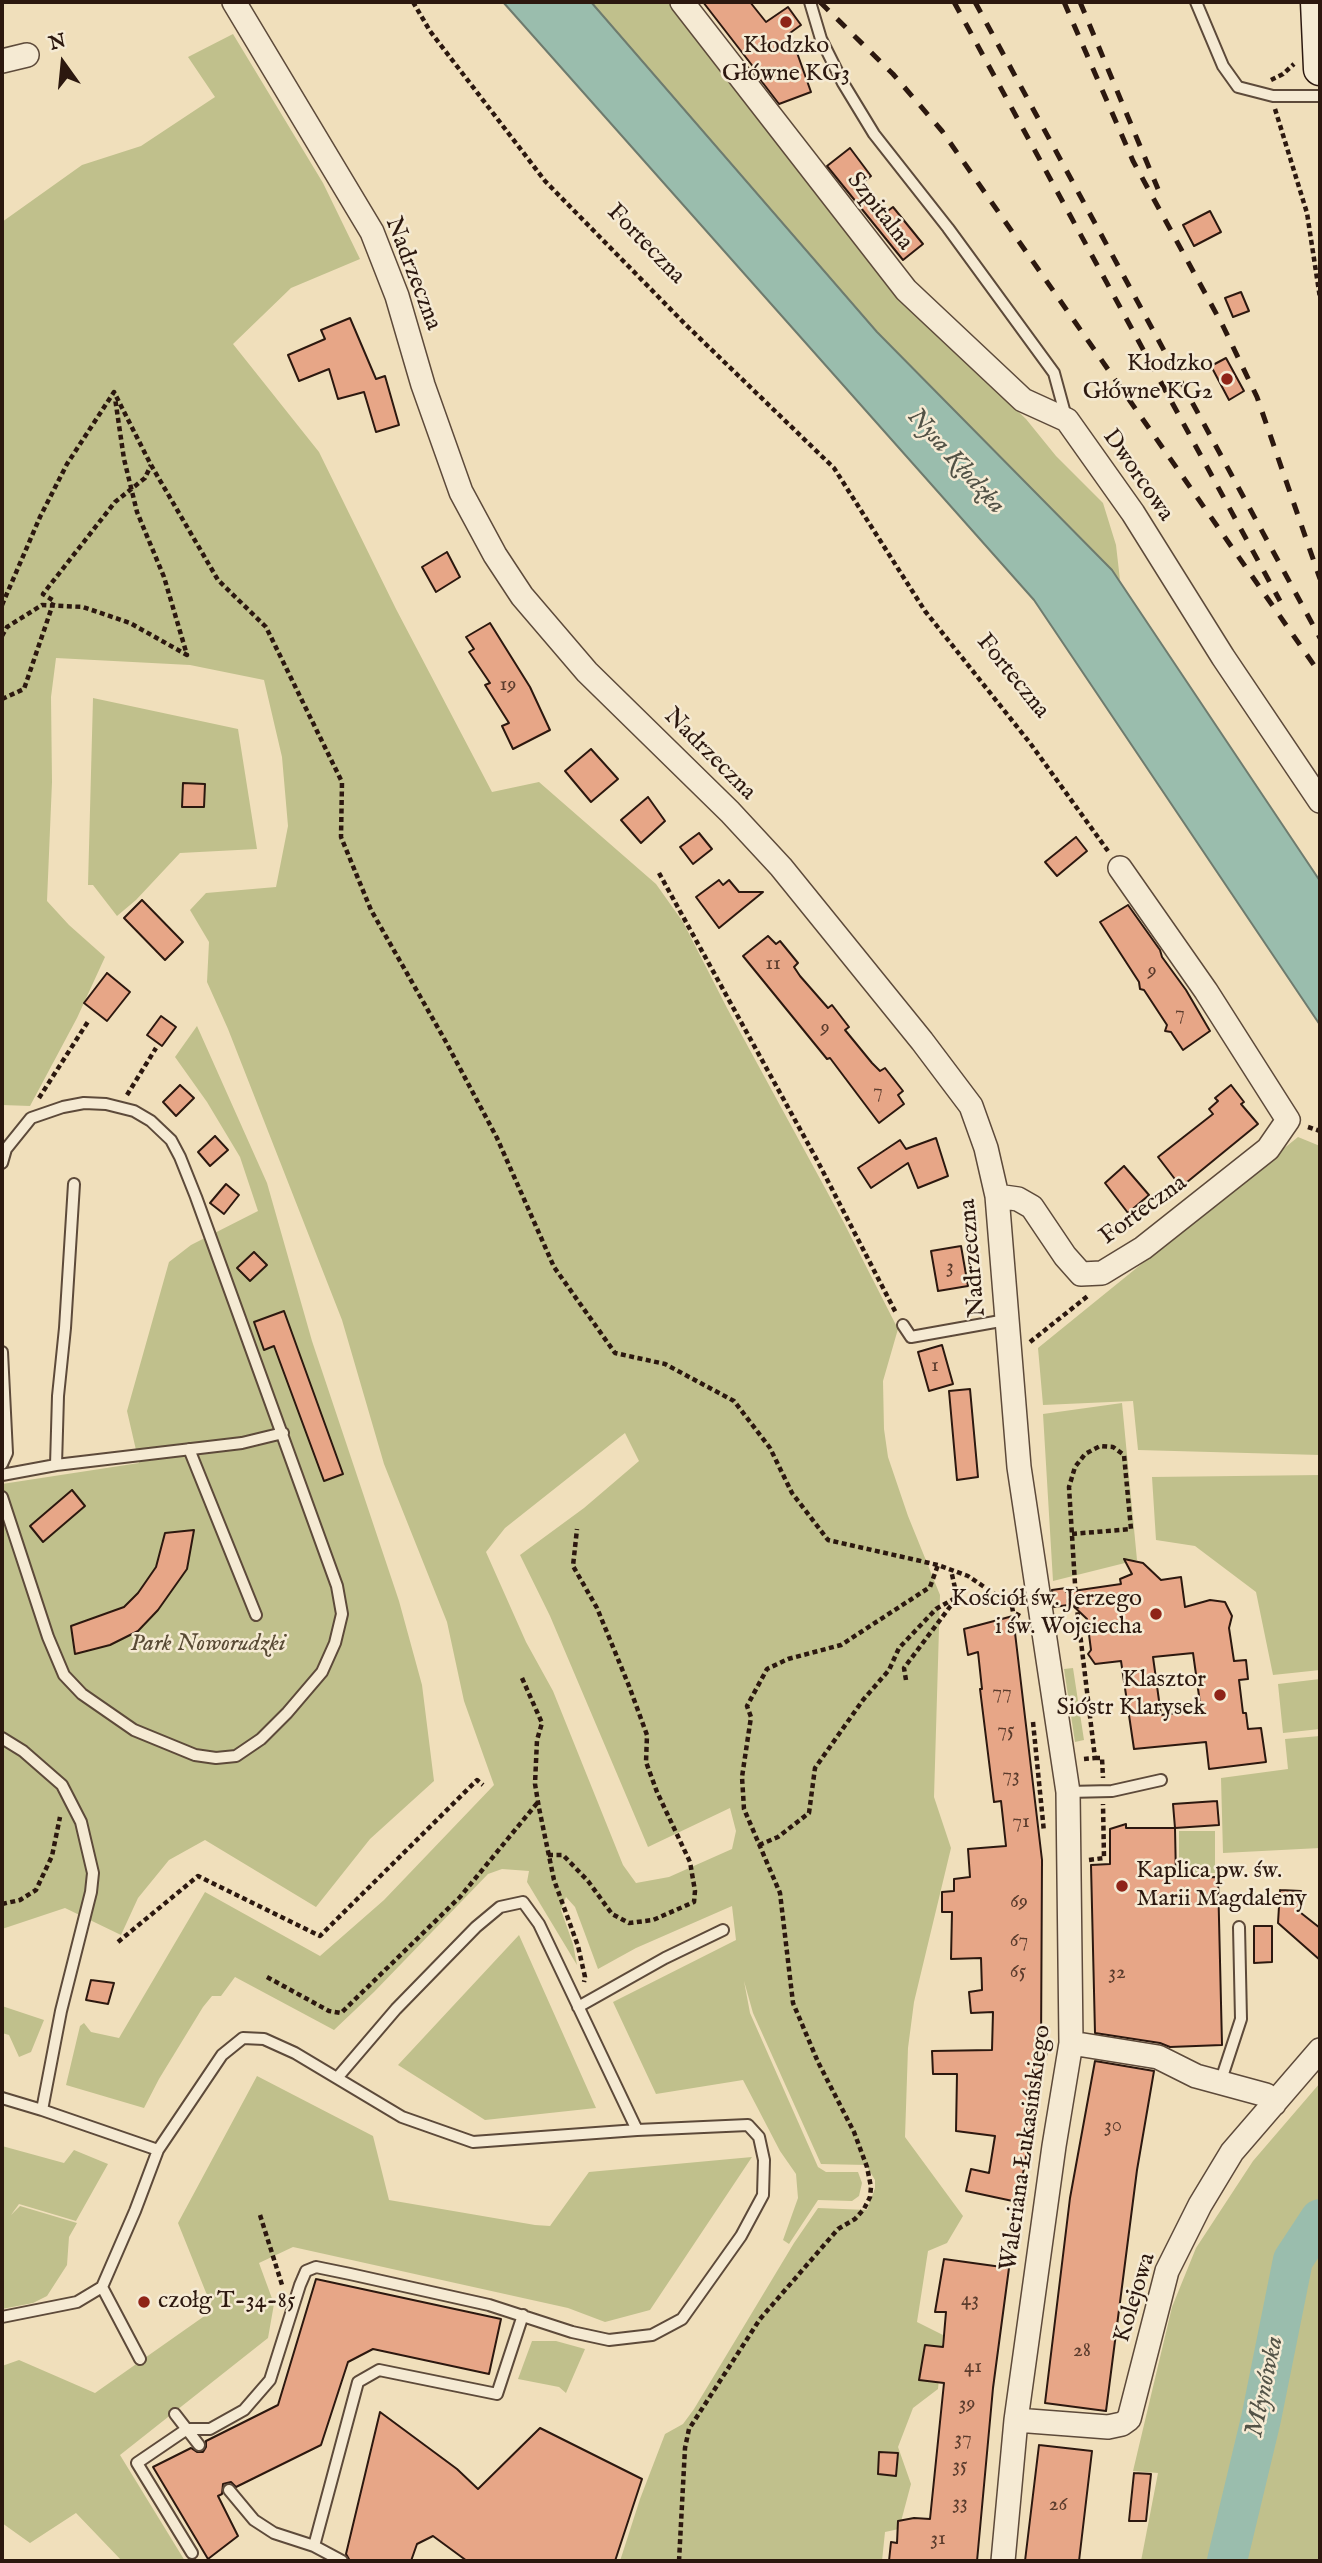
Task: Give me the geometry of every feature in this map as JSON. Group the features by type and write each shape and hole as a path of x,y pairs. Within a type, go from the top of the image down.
{"main road":[{"path":"1309,62 1317,2"}],"street":[{"name":"Nadrzeczna","path":"234,2 372,232 397,296 423,385 457,482 495,555 522,596 587,672 730,812 781,867 971,1106 986,1148 997,1196 1019,1467 1035,1575"},
{"name":"Szpitalna","path":"682,2 906,290 1023,400 1067,420"},
{"path":"2,61 27,55"},
{"name":"Dworcowa","path":"1067,420 1133,513 1223,657 1320,801"},
{"name":"Forteczna","path":"997,1196 1018,1199 1032,1207 1065,1256 1081,1274 1102,1273 1143,1248 1268,1149 1289,1120 1206,991 1120,867"},
{"name":"Waleriana Łukasińskiego","path":"1003,2561 1016,2420 1054,2146 1072,2043 1068,1792 1035,1575"},
{"path":"1072,2043 1158,2057 1196,2076 1265,2095 1274,2104"},
{"name":"Kolejowa","path":"1016,2420 1108,2427 1129,2420 1167,2271 1200,2204 1232,2152 1320,2050"}],"lane":[{"name":"Dworcowa","path":"810,2 821,39 868,124 1054,373 1067,420"},
{"path":"1196,2 1223,66 1238,87 1273,96 1320,96"},
{"path":"2,1163 6,1149 31,1118 84,1103 134,1111 151,1121 171,1140 180,1157 283,1433 337,1586 342,1614 335,1643 322,1672 288,1713 261,1739 236,1756 216,1758 195,1755 134,1730 82,1694 64,1675 48,1637 2,1497"},
{"path":"56,1465 58,1396 74,1184"},
{"path":"903,1325 911,1337 1006,1320"},
{"path":"2,1352 6,1453 2,1464"},
{"path":"2,1475 56,1465 242,1443 283,1433"},
{"path":"190,1449 256,1615"},
{"path":"2,1738 62,1785 81,1822 91,1857 91,1892 61,2011 41,2110"},
{"path":"1068,1792 1112,1791 1161,1780"},
{"path":"337,2078 396,2009 476,1927 500,1907 523,1902 540,1924 637,2130"},
{"path":"1220,2083 1241,2019 1239,1927"},
{"path":"578,2007 665,1958 723,1930"},
{"path":"2,2317 77,2302 102,2287 158,2150 222,2055 243,2038 264,2039 295,2053 402,2117 473,2142 637,2130 748,2126 759,2137 764,2161 763,2195 741,2236 682,2319 652,2335 609,2340 572,2332 523,2315 316,2267 306,2271 290,2312 270,2380 244,2410 210,2429 187,2429 138,2463 192,2553"},
{"path":"2,2098 158,2150"},
{"path":"102,2287 140,2359"},
{"path":"314,2546 358,2382 379,2370 497,2395 523,2315"},
{"path":"175,2414 199,2445"},
{"path":"229,2490 254,2519 274,2533 314,2546 342,2561"}],"path":[{"name":"Forteczna","path":"413,2 430,31 545,181 687,325 834,468 925,611 1030,743 1120,867"},
{"path":"1309,62 1270,78 1275,112 1307,213 1320,298"},
{"path":"114,392 151,465 218,580 266,627 342,782 341,837 371,910 446,1042 496,1138 554,1267 615,1353 665,1364 734,1401 769,1448 792,1493 828,1540 938,1565 968,1576 1005,1601 1011,1601 1013,1612 1020,1614 1021,1627"},
{"path":"2,636 7,627 42,605 83,607 130,623 187,654 164,577 137,512 124,459 114,392"},
{"path":"2,604 40,517 67,464 114,392"},
{"path":"2,699 24,690 54,601 43,594 115,502 145,478 151,465"},
{"path":"659,873 817,1160 903,1325"},
{"path":"31,1118 40,1097 89,1020"},
{"path":"120,1107 156,1048"},
{"path":"1025,1346 1103,1284 1102,1273"},
{"path":"1072,1534 1131,1529 1124,1455 1113,1447 1100,1446 1085,1454 1075,1467 1069,1487 1076,1600 1095,1758 1073,1760"},
{"path":"548,1856 563,1855 588,1881 612,1914 629,1923 653,1920 694,1902 690,1862 646,1762 647,1735 597,1608 573,1566 577,1529"},
{"path":"679,2561 685,2448 689,2429 760,2319 838,2229 855,2219 870,2197 871,2187 864,2157 854,2132 818,2062 793,2003 780,1893 744,1810 742,1777 751,1717 747,1706 767,1669 788,1659 841,1645 930,1587 938,1565"},
{"path":"906,1680 904,1668 957,1597 951,1570"},
{"path":"759,1845 778,1837 808,1813 815,1768 863,1700 889,1670 899,1648 936,1609 957,1597"},
{"path":"522,1678 542,1723 537,1740 535,1784 548,1856 578,1945 585,1977 578,2007"},
{"path":"1032,1718 1045,1837"},
{"path":"118,1942 198,1876 320,1936 477,1780 483,1785"},
{"path":"2,1904 20,1900 36,1890 52,1856 61,1815 72,1800"},
{"path":"267,1977 329,2011 341,2013 460,1897 538,1802"},
{"path":"1044,2059 1047,2024"},
{"path":"260,2215 290,2312"}],"green space":[{"path":"591,2 676,2 928,326 1026,419 1056,456 1103,503 1116,545 1120,580 877,332"},
{"path":"233,34 323,183 360,259 291,288 233,344 319,452 396,609 492,792 539,782 656,884 683,922 898,1329 883,1381 884,1429 888,1457 940,1595 934,1797 951,1848 914,2002 908,2048 905,2137 963,2216 947,2243 928,2251 917,2322 943,2335 938,2389 913,2408 898,2447 911,2484 899,2529 885,2532 882,2561 620,2561 665,2434 683,2424 694,2409 794,2243 818,2208 867,2210 875,2188 875,2180 866,2165 821,2164 753,2013 744,1981 750,2013 818,2167 826,2172 858,2172 862,2183 859,2196 852,2201 818,2200 789,2244 783,2240 798,2198 796,2174 780,2151 743,2080 656,2094 613,2002 736,1940 732,1906 636,1948 598,1969 575,1907 566,1897 561,1910 577,1965 527,1882 529,1871 502,1869 488,1874 334,2030 235,1977 221,1996 212,1996 203,2007 144,2108 66,2085 80,2026 84,2023 91,2032 119,2038 205,1892 320,1956 384,1900 494,1785 464,1701 447,1622 384,1464 342,1320 207,982 209,942 190,910 206,893 276,887 288,826 282,757 264,680 190,665 56,658 51,697 52,782 47,901 105,957 77,1018 30,1106 2,1105 2,222 82,165 141,146 215,97 188,57","holes":["625,1433 639,1461 584,1508 520,1555 550,1616 648,1847 730,1808 736,1831 732,1849 669,1877 636,1883 623,1865 553,1691 526,1642 486,1552 505,1528"]},
{"path":"93,698 238,729 257,849 180,853 136,900 117,916 93,885 88,885"},
{"name":"Park Noworudzki","path":"197,1026 267,1183 312,1341 399,1601 422,1685 434,1781 370,1839 316,1907 205,1840 169,1860 138,1898 121,1935 65,1908 2,1929 2,1484 139,1463 127,1411 169,1262 191,1245 258,1211 240,1157 207,1102 175,1057"},
{"path":"1298,1137 1320,1146 1320,1455 1138,1450 1133,1401 1043,1405 1038,1348"},
{"path":"1122,1403 1137,1560 1053,1581 1043,1414"},
{"path":"1320,1475 1320,1670 1273,1675 1256,1592 1195,1546 1156,1540 1152,1477"},
{"path":"1073,1668 1084,1740 1075,1742 1064,1669"},
{"path":"1320,1679 1320,1729 1283,1733 1278,1684"},
{"path":"1320,1736 1320,1848 1223,1853 1221,1778 1288,1769 1285,1739"},
{"path":"1179,1831 1215,1831 1215,1873 1179,1873"},
{"path":"519,1935 596,2108 485,2120 398,2065"},
{"path":"2,2006 44,2020 31,2052 19,2057 9,2035 2,2033"},
{"path":"257,2076 373,2136 389,2200 535,2225 550,2226 589,2172 752,2157 650,2310 605,2322 568,2308 293,2247 259,2263 274,2304 268,2338 120,2455 185,2561 122,2561 76,2513 30,2543 2,2523 2,2366 19,2360 95,2393 213,2310 178,2223"},
{"path":"1320,2083 1320,2561 1141,2561 1158,2473 1133,2471 1172,2307 1196,2248 1253,2161"},
{"path":"2,2146 64,2163 74,2150 108,2164 76,2221 19,2204 11,2215 20,2206 77,2223 69,2237 67,2265 47,2296 33,2303 2,2309"},
{"path":"532,2341 556,2341 585,2349 566,2393 559,2387 518,2379"}],"water":[{"name":"Nysa Kłodzka","path":"503,2 591,2 877,332 1112,570 1320,881 1320,1025 1034,600"}],"building":[{"path":"703,2 750,2 766,22 788,7 801,25 790,33 811,92 779,104"},
{"path":"850,148 871,176 862,183 885,213 893,207 923,244 903,260 827,166"},
{"path":"1210,211 1221,232 1194,246 1183,225"},
{"path":"1241,292 1249,311 1233,317 1225,298"},
{"path":"350,318 376,379 385,376 399,425 376,432 364,392 338,399 329,369 299,381 288,355 325,339 321,330"},
{"name":"Kłodzko Główne KG2","path":"1226,358 1244,391 1229,400 1211,366"},
{"path":"447,552 460,577 436,592 422,567"},
{"path":"490,623 530,687 550,730 513,749 502,726 509,723 485,685 490,683 469,652 474,649 466,637"},
{"path":"591,749 618,779 591,802 565,771"},
{"path":"183,783 205,784 204,807 182,807"},
{"path":"648,797 665,821 641,843 621,820"},
{"path":"699,833 712,849 693,864 680,847"},
{"path":"1076,837 1087,851 1057,876 1045,862"},
{"path":"719,880 723,885 729,880 739,892 763,892 719,928 696,897"},
{"path":"142,900 183,942 165,960 124,918"},
{"path":"1128,905 1160,950 1210,1031 1183,1050 1171,1032 1165,1031 1167,1025 1144,990 1140,989 1139,982 1100,922"},
{"path":"768,936 776,944 780,941 798,963 794,967 800,976 828,1008 832,1005 849,1027 845,1030 872,1063 880,1071 885,1068 903,1091 898,1095 904,1104 879,1123 830,1058 827,1059 743,956"},
{"path":"107,973 130,992 107,1021 84,1003"},
{"path":"161,1016 176,1027 162,1046 147,1035"},
{"path":"180,1085 194,1098 176,1116 163,1102"},
{"path":"1231,1085 1244,1102 1241,1104 1258,1124 1181,1187 1158,1157 1213,1114 1209,1109 1218,1101 1215,1098"},
{"path":"215,1136 228,1150 210,1166 198,1152"},
{"path":"936,1138 948,1176 918,1188 908,1163 871,1188 858,1168 900,1140 906,1149"},
{"path":"1124,1166 1149,1195 1128,1213 1105,1183"},
{"path":"226,1184 239,1195 224,1214 210,1203"},
{"path":"961,1246 968,1286 938,1291 931,1251"},
{"path":"254,1252 267,1265 250,1281 237,1268"},
{"path":"284,1311 343,1474 324,1481 274,1346 264,1350 254,1322"},
{"path":"942,1345 953,1384 929,1391 918,1352"},
{"path":"970,1389 978,1477 957,1480 949,1391"},
{"path":"72,1490 85,1506 43,1542 30,1526"},
{"path":"194,1530 187,1569 158,1610 138,1631 110,1645 75,1654 71,1626 124,1607 138,1593 156,1567 165,1533"},
{"path":"1124,1559 1143,1563 1161,1580 1181,1577 1185,1607 1210,1600 1225,1602 1232,1616 1229,1628 1234,1661 1246,1660 1248,1679 1239,1680 1243,1713 1246,1713 1248,1729 1261,1728 1266,1762 1209,1769 1206,1742 1134,1749 1121,1661 1095,1664 1088,1654 1091,1650 1087,1619 1067,1600 1068,1605 1054,1607 1052,1590 1066,1588 1066,1592 1121,1584 1120,1579 1132,1574","holes":["1193,1653 1201,1710 1161,1715 1153,1657"]},
{"path":"1013,1616 1042,1860 1041,2051 1033,2142 1029,2141 1022,2179 1026,2179 1022,2203 966,2191 971,2169 989,2173 995,2136 956,2131 957,2074 933,2074 932,2051 992,2050 993,2012 971,2013 969,1992 982,1990 981,1958 951,1959 952,1912 942,1912 942,1892 954,1891 954,1879 970,1877 968,1849 1006,1846 1001,1801 994,1802 978,1652 968,1655 964,1629"},
{"path":"1217,1801 1219,1825 1175,1828 1173,1804"},
{"path":"1126,1824 1126,1828 1175,1828 1176,1878 1218,1877 1222,2045 1170,2047 1095,2033 1091,1865 1110,1864 1110,1829"},
{"path":"1280,1890 1301,1891 1301,1913 1320,1928 1320,1960 1278,1923"},
{"path":"1254,1926 1272,1926 1272,1962 1254,1963"},
{"path":"91,1980 114,1983 108,2004 86,2000"},
{"path":"1095,2061 1154,2071 1137,2170 1106,2411 1045,2403 1070,2198"},
{"path":"944,2259 1009,2268 993,2388 977,2561 889,2561 891,2542 897,2543 898,2521 930,2519 944,2383 919,2380 925,2345 943,2347 946,2312 935,2312"},
{"path":"316,2279 501,2319 489,2374 373,2349 348,2362 321,2445 236,2487 231,2482 223,2484 222,2494 218,2496 238,2536 208,2559 153,2467 191,2448 203,2452 206,2441 278,2405"},
{"path":"380,2412 457,2469 478,2489 540,2428 642,2479 615,2561 467,2561 433,2536 417,2544 411,2561 350,2561 346,2554"},
{"path":"1039,2445 1092,2451 1079,2561 1025,2561"},
{"path":"879,2452 898,2453 896,2476 878,2474"},
{"path":"1134,2473 1151,2474 1146,2521 1129,2521"}],"waterway":[{"name":"Młynówka","path":"1227,2561 1261,2419 1293,2260 1320,2219"}],"railway":[{"path":"820,2 893,74 942,131 1316,668"},
{"path":"954,2 1280,601"},
{"path":"975,2 1320,638"},
{"path":"1064,2 1133,161 1223,326 1257,397 1320,579"},
{"path":"1080,2 1158,189"}],"place":[{"name":"Kłodzko Główne KG3","path":"786,22"},
{"name":"Kłodzko Główne KG2","path":"1227,379"},
{"name":"Kościół św. Jerzego i św. Wojciecha","path":"1156,1614"},
{"name":"Klasztor Sióstr Klarysek","path":"1220,1695"},
{"name":"Kaplica pw. św. Marii Magdaleny","path":"1122,1886"},
{"name":"czołg T-34-85","path":"144,2302"}]}
